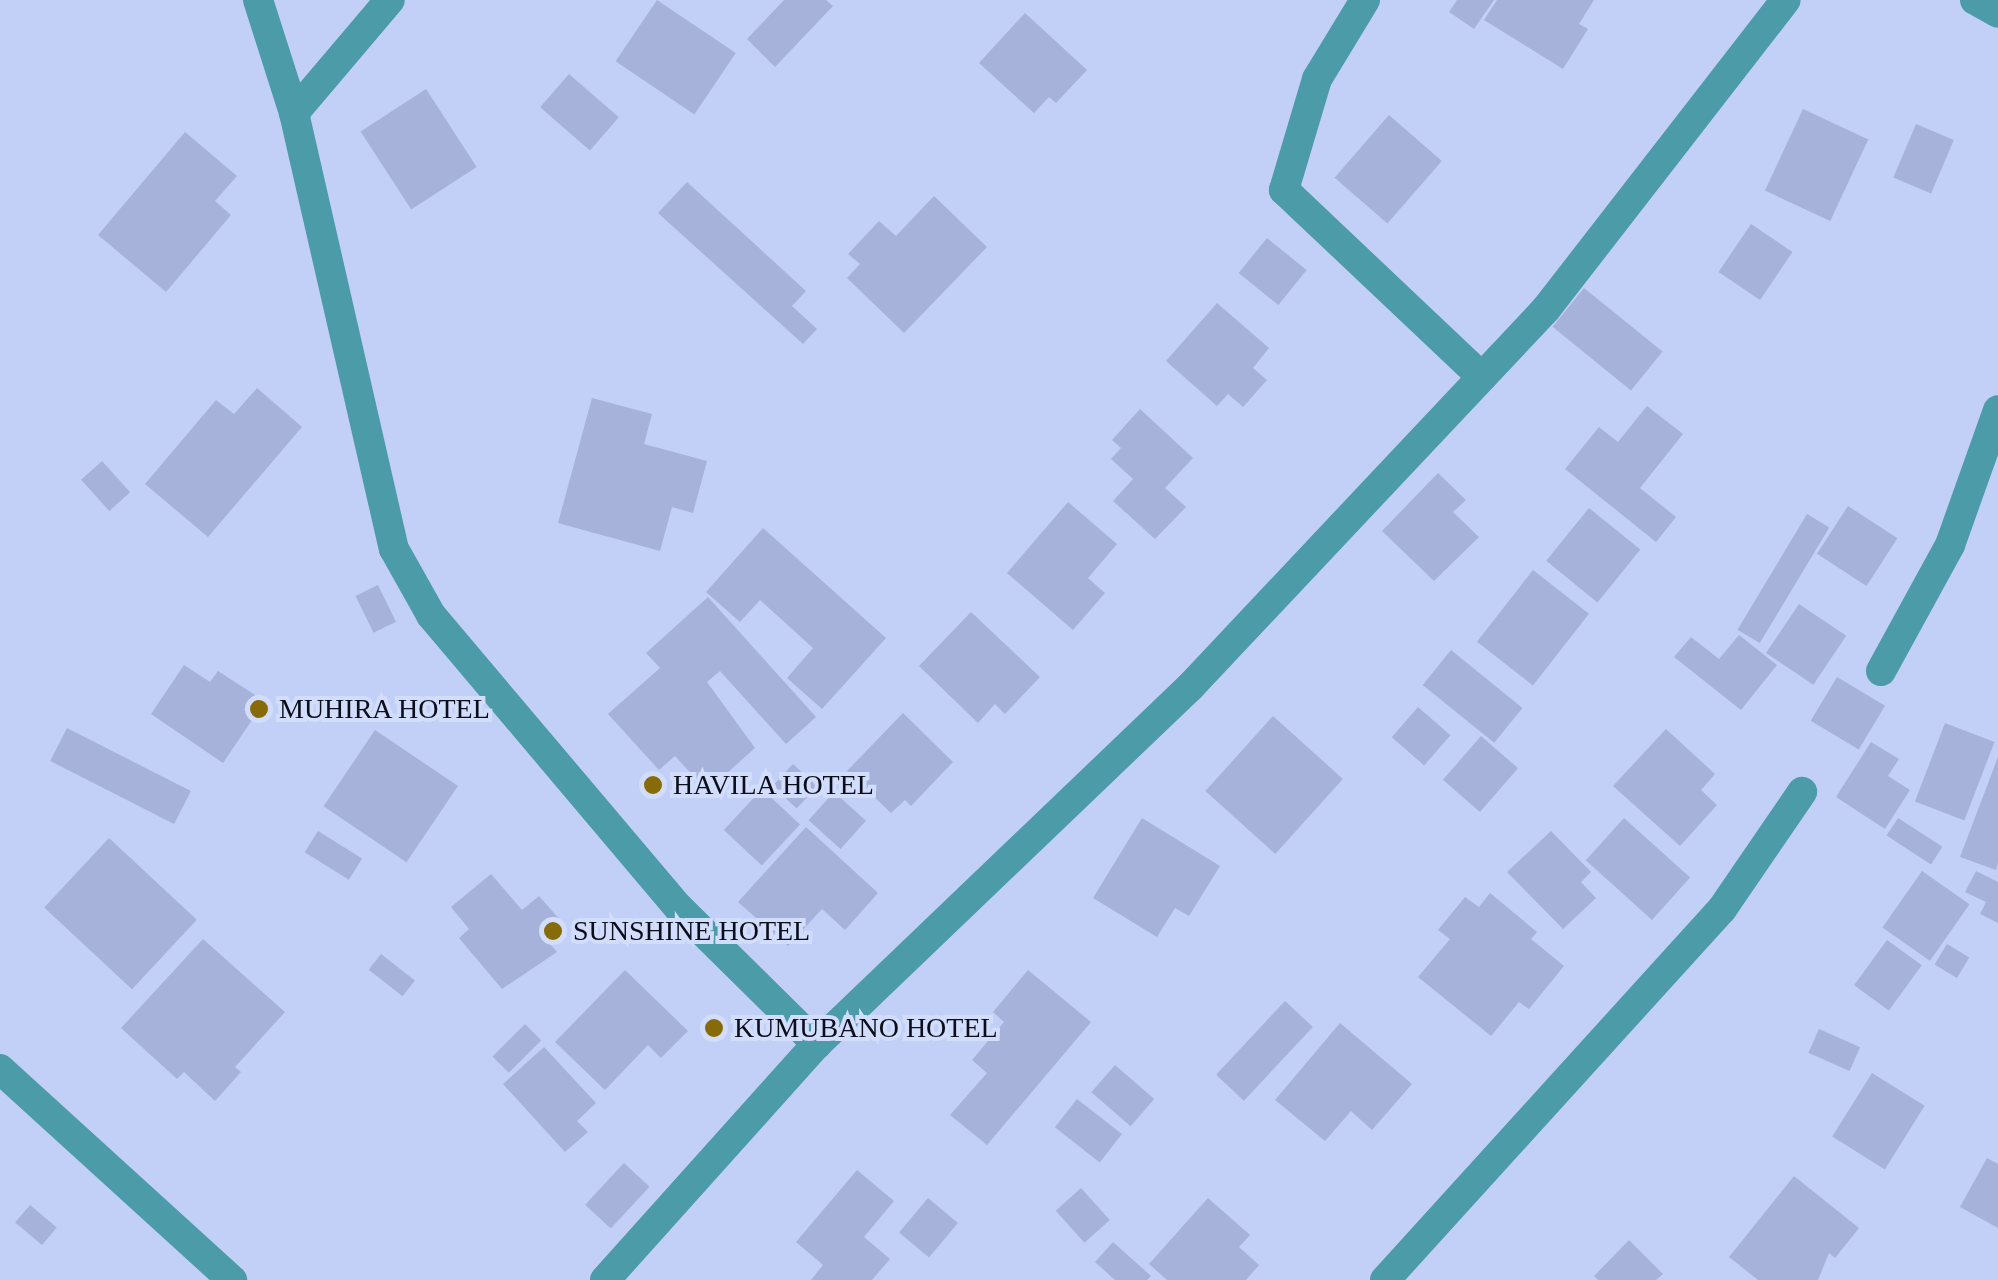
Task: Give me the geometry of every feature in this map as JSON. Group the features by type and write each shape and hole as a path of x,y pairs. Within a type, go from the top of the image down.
{"street":[{"path":"258,0 294,113 394,550 431,615 679,908 817,1044"},
{"path":"294,113 390,0"},
{"path":"1365,0 1317,79 1284,190 1482,377"},
{"path":"605,1280 817,1044 1192,686 1546,309 1786,0"},
{"path":"1975,0 1998,13"},
{"path":"1881,671 1950,545 1998,410"},
{"path":"1385,1280 1722,909 1802,792"},
{"path":"0,1069 232,1280"}],"building":[{"path":"657,0 736,53 694,114 616,61"},
{"path":"784,0 826,0 833,6 775,67 747,39"},
{"path":"1457,0 1494,0 1474,29 1449,12"},
{"path":"1497,0 1594,0 1579,24 1588,29 1563,69 1484,20"},
{"path":"1025,13 1087,70 1056,103 1049,97 1034,113 979,63"},
{"path":"569,74 619,117 590,151 540,107"},
{"path":"426,89 477,167 411,209 361,131"},
{"path":"1803,109 1868,139 1830,221 1765,191"},
{"path":"1389,115 1442,161 1387,224 1335,178"},
{"path":"1916,124 1954,140 1931,193 1893,177"},
{"path":"185,132 237,176 215,201 231,215 166,292 98,235"},
{"path":"687,182 806,291 792,306 817,329 803,344 658,213"},
{"path":"934,196 987,247 904,333 847,278 860,264 848,254 879,221 896,236"},
{"path":"1751,224 1792,252 1760,300 1719,272"},
{"path":"1267,238 1307,270 1278,305 1239,273"},
{"path":"1584,288 1662,352 1631,390 1553,327"},
{"path":"1217,303 1269,348 1253,368 1267,380 1243,407 1228,394 1217,406 1166,361"},
{"path":"257,388 302,427 208,537 145,484 216,400 234,414"},
{"path":"592,398 652,414 644,444 707,461 693,513 672,507 660,551 558,523"},
{"path":"1647,406 1683,434 1640,488 1676,517 1656,542 1565,469 1599,427 1618,442"},
{"path":"1140,409 1193,458 1165,488 1186,507 1155,539 1113,501 1133,479 1111,459 1121,448 1112,440"},
{"path":"102,461 130,492 109,511 81,480"},
{"path":"1438,473 1466,500 1453,512 1479,537 1434,581 1382,531"},
{"path":"1068,502 1117,544 1088,578 1105,593 1073,630 1007,573"},
{"path":"1848,506 1897,538 1866,586 1817,554"},
{"path":"1589,508 1640,550 1597,602 1546,561"},
{"path":"1807,514 1829,527 1760,643 1737,630"},
{"path":"763,528 886,638 822,709 787,678 813,648 760,600 740,622 706,592"},
{"path":"1533,570 1589,614 1533,685 1477,642"},
{"path":"378,585 396,622 374,633 356,596"},
{"path":"708,597 816,717 786,744 720,671 707,682 755,748 707,791 675,756 659,770 608,714 660,668 646,653"},
{"path":"1799,604 1846,636 1813,685 1766,653"},
{"path":"971,612 1040,677 1005,714 995,704 978,723 919,666"},
{"path":"1739,635 1777,665 1741,710 1674,657 1691,637 1719,659"},
{"path":"1451,650 1522,708 1494,743 1423,685"},
{"path":"184,665 210,682 218,671 255,695 244,710 254,717 223,763 151,714"},
{"path":"1837,677 1885,706 1859,750 1811,721"},
{"path":"1418,707 1450,735 1424,765 1392,737"},
{"path":"903,713 953,762 911,806 905,800 891,813 847,771"},
{"path":"1273,716 1343,779 1275,854 1205,791"},
{"path":"1945,723 1994,742 1964,820 1915,801"},
{"path":"67,728 191,791 174,824 50,761"},
{"path":"1666,729 1715,774 1701,790 1717,805 1680,846 1613,786"},
{"path":"375,730 458,786 406,862 324,806"},
{"path":"1481,736 1518,768 1480,812 1443,780"},
{"path":"1871,742 1899,759 1888,776 1910,790 1885,829 1836,797"},
{"path":"1998,757 1998,863 1996,870 1960,857"},
{"path":"793,764 817,787 797,808 773,786"},
{"path":"762,789 800,824 762,865 724,830"},
{"path":"834,792 866,821 841,849 809,820"},
{"path":"1142,818 1220,866 1189,916 1175,908 1157,937 1093,898"},
{"path":"1624,818 1690,878 1652,920 1586,860"},
{"path":"1898,818 1942,847 1931,864 1887,836"},
{"path":"806,827 878,893 845,930 822,909 788,946 738,902"},
{"path":"318,831 362,859 349,880 305,852"},
{"path":"1551,831 1591,872 1581,882 1596,898 1563,929 1507,872"},
{"path":"109,838 197,920 132,989 44,907"},
{"path":"1922,871 1970,904 1930,961 1882,928"},
{"path":"1976,871 1998,882 1998,923 1980,914 1986,902 1965,892"},
{"path":"491,874 522,910 539,896 561,921 543,936 557,952 502,989 459,938 469,929 451,907"},
{"path":"1490,893 1537,932 1531,939 1564,966 1529,1009 1519,1002 1491,1036 1418,977 1450,939 1438,930 1465,897 1479,907"},
{"path":"203,939 285,1012 235,1067 241,1072 215,1101 184,1072 177,1079 121,1028"},
{"path":"1887,940 1922,965 1889,1011 1854,985"},
{"path":"1947,944 1969,957 1957,978 1935,965"},
{"path":"381,954 415,980 403,996 369,970"},
{"path":"625,970 688,1031 661,1058 648,1045 605,1090 555,1042"},
{"path":"1028,970 1091,1022 987,1145 950,1115 987,1073 972,1060 1004,1022 993,1012"},
{"path":"1285,1001 1313,1027 1244,1101 1216,1075"},
{"path":"1340,1023 1412,1084 1372,1130 1351,1111 1325,1141 1275,1100"},
{"path":"525,1024 541,1040 509,1073 492,1057"},
{"path":"1819,1029 1860,1047 1850,1071 1808,1053"},
{"path":"544,1047 596,1103 577,1121 588,1132 565,1152 503,1084"},
{"path":"1115,1065 1154,1099 1131,1126 1091,1092"},
{"path":"1872,1073 1925,1106 1885,1169 1832,1137"},
{"path":"1077,1099 1122,1134 1100,1162 1055,1127"},
{"path":"1987,1158 1998,1164 1998,1228 1960,1207"},
{"path":"624,1163 650,1187 611,1229 585,1205"},
{"path":"857,1170 894,1201 864,1237 890,1259 872,1280 811,1280 823,1265 796,1242"},
{"path":"1794,1176 1859,1228 1835,1258 1829,1253 1818,1280 1758,1280 1729,1257"},
{"path":"1081,1188 1110,1220 1085,1243 1056,1211"},
{"path":"928,1198 958,1223 929,1258 899,1232"},
{"path":"1208,1198 1250,1235 1239,1247 1259,1265 1246,1280 1167,1280 1149,1264"},
{"path":"30,1205 57,1227 42,1245 15,1223"},
{"path":"1629,1240 1663,1274 1656,1280 1598,1280 1594,1276"},
{"path":"1113,1242 1151,1276 1147,1280 1115,1280 1095,1262"}],"place":[{"name":"MUHIRA HOTEL","path":"259,709"},
{"name":"HAVILA HOTEL","path":"653,785"},
{"name":"SUNSHINE HOTEL","path":"553,931"},
{"name":"KUMUBANO HOTEL","path":"714,1028"}]}
